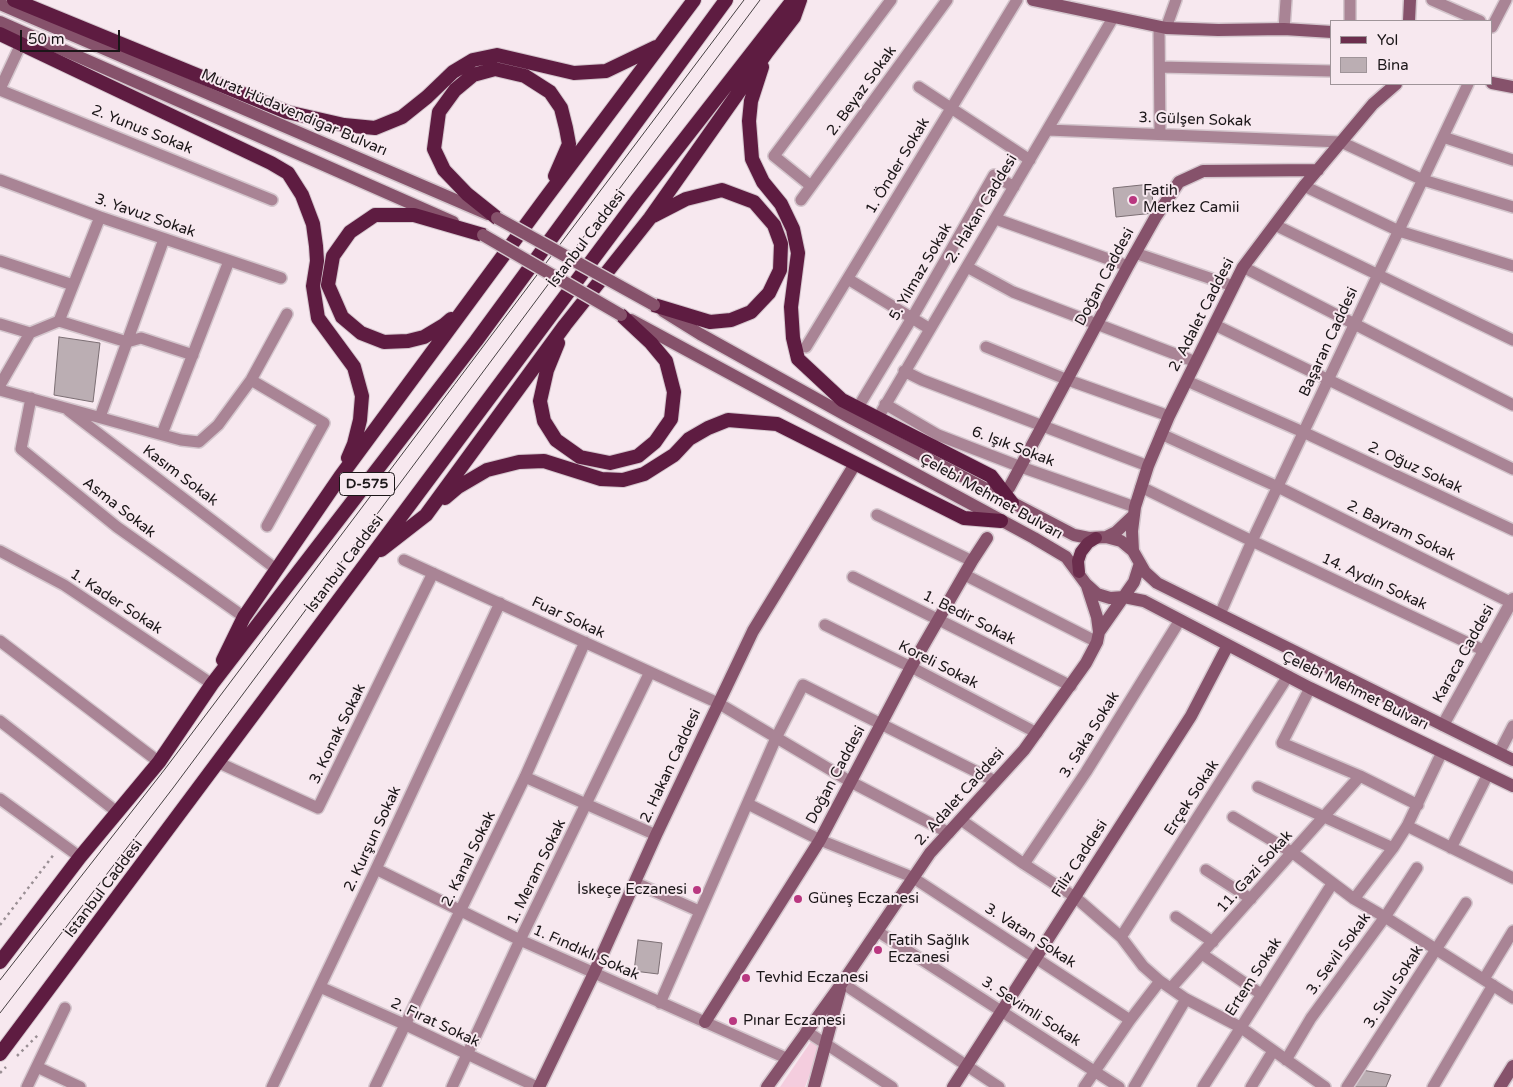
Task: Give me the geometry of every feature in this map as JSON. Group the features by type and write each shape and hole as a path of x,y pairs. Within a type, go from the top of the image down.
{"highway":[{"path":"14,0 287,112 344,125 375,128 402,117 427,97 453,72 473,60 497,55 574,73 606,71 659,46"},
{"path":"212,684 244,617 340,477 694,0"},
{"name":"İstanbul Caddesi","path":"0,962 80,857 159,762 212,684 470,349 726,0"},
{"name":"İstanbul Caddesi","path":"6,1060 217,762 637,200 793,0"},
{"path":"426,515 564,325 650,218 767,52 794,17 800,0"},
{"path":"0,34 272,163 288,173 302,195 313,224 317,261 313,286 318,318 354,367 362,396 360,420 354,444 340,477"},
{"path":"767,52 751,101 749,121 752,159 763,182 781,204 793,229 798,253 791,307 793,338 798,359 842,400 991,476 1012,503"},
{"path":"497,218 467,194 444,170 434,149 439,112 455,90 473,74 495,69 525,76 550,92 561,108 569,144 545,199"},
{"path":"650,218 686,199 722,190 754,202 774,226 781,244 780,270 769,293 751,312 731,320 710,322 654,305"},
{"path":"466,305 444,325 424,337 408,341 384,342 361,333 342,317 328,285 333,256 350,232 375,215 414,214 483,235"},
{"path":"564,325 547,370 540,401 544,421 556,440 580,457 610,463 638,456 655,442 671,419 674,392 666,361 651,343 621,315"},
{"path":"366,563 458,487 487,470 518,462 544,461 601,479 623,480 644,474 674,455 689,439 708,428 728,420 776,424 964,518 1001,521"}],"main road":[{"path":"1033,0 1162,27 1218,30 1284,29 1330,32"},
{"path":"1409,20 1410,0"},
{"name":"Murat Hüdavendigar Bulvarı","path":"0,4 497,218 571,259"},
{"path":"0,22 483,235"},
{"path":"1493,83 1513,87"},
{"name":"2. Adalet Caddesi","path":"1133,551 1132,532 1135,511 1148,466 1161,434 1243,267 1304,186 1373,104 1395,85"},
{"name":"Doğan Caddesi","path":"1009,488 1135,253 1179,182 1203,171 1318,170"},
{"name":"Çelebi Mehmet Bulvarı","path":"483,235 621,315 1066,557 1086,584 1097,594 1110,598 1144,601 1310,688 1513,786"},
{"name":"Çelebi Mehmet Bulvarı","path":"571,259 654,305 700,334 852,418 1074,535 1120,541 1133,551 1145,572 1157,584 1513,760"},
{"name":"2. Hakan Caddesi","path":"538,1087 594,974 656,835 753,631 852,469"},
{"path":"1078,572 1078,561 1081,552 1088,543 1116,532 1135,511"},
{"name":"Doğan Caddesi","path":"705,1022 820,840 911,667 987,538"},
{"path":"1124,598 1134,582 1140,563"},
{"path":"1086,584 1097,617 1098,637"},
{"name":"2. Adalet Caddesi","path":"767,1087 842,982 930,853 1024,750 1037,733 1086,663 1098,637 1124,598"},
{"name":"Filiz Caddesi","path":"952,1087 1191,716 1228,645"},
{"name":"2. Adalet Caddesi","path":"814,1087 842,982"},
{"path":"1500,1087 1513,1066"}],"street":[{"path":"811,186 774,156 891,0"},
{"name":"2. Beyaz Sokak","path":"801,200 947,0"},
{"name":"1. Önder Sokak","path":"806,347 1017,0"},
{"path":"1160,134 1162,27 1176,0"},
{"path":"1284,29 1286,0"},
{"path":"1350,0 1350,20"},
{"path":"1432,0 1478,20"},
{"path":"1493,25 1506,0"},
{"name":"2. Hakan Caddesi","path":"879,416 1113,18"},
{"path":"0,89 21,44"},
{"path":"1160,67 1330,71"},
{"name":"Başaran Caddesi","path":"1220,614 1303,432 1468,85"},
{"path":"919,88 1030,160"},
{"name":"2. Yunus Sokak","path":"0,89 272,200"},
{"name":"3. Gülşen Sokak","path":"1048,130 1341,142"},
{"path":"1443,137 1513,160"},
{"path":"1341,142 1423,180 1513,207"},
{"name":"5. Yılmaz Sokak","path":"860,404 994,175 1014,187"},
{"name":"3. Yavuz Sokak","path":"0,180 100,218 281,278"},
{"path":"1304,186 1399,231 1513,266"},
{"path":"59,321 100,218"},
{"path":"996,219 1128,266"},
{"path":"1276,225 1377,276 1513,340"},
{"path":"100,417 164,239"},
{"path":"1135,253 1233,286"},
{"path":"0,261 73,286"},
{"path":"162,434 229,261"},
{"path":"967,267 1013,292 1196,362"},
{"path":"1243,267 1513,405"},
{"path":"848,279 930,328"},
{"path":"0,390 181,440 199,442 218,425 251,380 287,314"},
{"path":"0,385 30,333 59,321 127,342 141,338 193,355"},
{"path":"0,324 30,333"},
{"path":"1215,325 1512,465"},
{"path":"986,347 1068,380 1170,416"},
{"path":"904,371 1148,466"},
{"path":"251,380 324,423 268,526"},
{"name":"2. Oğuz Sokak","path":"1187,381 1303,432 1513,530"},
{"name":"Asma Sokak","path":"31,398 21,449 117,527 244,617"},
{"name":"6. Işık Sokak","path":"886,404 938,434 1135,511"},
{"name":"Kasım Sokak","path":"65,408 276,569"},
{"name":"2. Bayram Sokak","path":"1161,434 1278,487 1512,600"},
{"name":"14. Aydın Sokak","path":"1141,487 1483,650"},
{"path":"876,515 972,562"},
{"name":"1. Kader Sokak","path":"0,551 64,585 212,684"},
{"name":"Fuar Sokak","path":"404,560 718,703 851,782 949,832"},
{"name":"3. Konak Sokak","path":"217,762 318,808 434,573"},
{"path":"965,575 1098,637"},
{"name":"1. Bedir Sokak","path":"853,577 1071,686"},
{"name":"Karaca Caddesi","path":"1443,725 1512,600"},
{"name":"2. Kurşun Sokak","path":"272,1087 500,603"},
{"name":"3. Saka Sokak","path":"1024,864 1086,772 1180,620"},
{"name":"Koreli Sokak","path":"824,626 911,667 1037,733"},
{"path":"0,641 159,762"},
{"name":"2. Kanal Sokak","path":"376,1087 525,777 584,642"},
{"name":"1. Meram Sokak","path":"452,1087 520,940 650,672"},
{"name":"Erçek Sokak","path":"1121,937 1288,676"},
{"path":"660,1003 776,738 803,685 995,782"},
{"path":"1310,688 1282,742 1360,776 1418,805"},
{"path":"0,720 118,812"},
{"path":"1499,753 1513,726"},
{"path":"1354,899 1393,848 1407,826 1442,752"},
{"path":"1451,848 1488,774"},
{"name":"11. Gazi Sokak","path":"1171,988 1360,776"},
{"path":"525,777 586,806 656,835"},
{"path":"1258,787 1393,848"},
{"path":"0,799 80,857"},
{"name":"3. Vatan Sokak","path":"748,804 820,840 912,877 1130,1020"},
{"path":"1233,817 1293,853 1354,899 1513,998"},
{"path":"961,820 1075,897 1121,937 1143,966 1160,981 1186,998 1240,1027 1286,1060 1309,1082 1325,1087"},
{"path":"1407,826 1513,878"},
{"name":"3. Sevil Sokak","path":"1286,1060 1310,1018 1385,917 1417,868"},
{"name":"1. Fındıklı Sokak","path":"376,869 520,940 786,1058"},
{"path":"1206,870 1251,899"},
{"path":"636,883 699,911"},
{"name":"Ertem Sokak","path":"1203,1087 1332,884"},
{"name":"3. Sulu Sokak","path":"1347,1087 1466,903"},
{"path":"1176,917 1213,942"},
{"path":"1433,1087 1513,930"},
{"name":"3. Sevimli Sokak","path":"877,931 1119,1087"},
{"path":"1202,954 1261,994"},
{"path":"1084,1087 1094,1070 1160,981"},
{"path":"842,982 999,1087"},
{"name":"2. Fırat Sokak","path":"320,987 538,1087"},
{"path":"1134,1087 1186,998"},
{"path":"27,1087 64,1008"},
{"path":"806,1031 892,1087"},
{"path":"1251,1087 1273,1051"},
{"path":"37,1067 80,1087"}],"path":[{"path":"0,926 62,844"},
{"path":"0,1073 6,1060 39,1034"}],"shaded area":[{"path":"812,1040 820,1046 805,1087 780,1087"}],"building":[{"name":"Fatih Merkez Camii","path":"1151,184 1154,213 1116,217 1113,188"},
{"path":"59,337 100,343 93,402 54,395"},
{"path":"638,940 662,943 658,974 634,971"},
{"path":"1362,1070 1391,1075 1386,1087 1351,1087"}],"tram line":[{"path":"0,980 165,769 744,0"},
{"path":"0,1013 173,788 760,0"}],"place":[{"name":"Fatih Merkez Camii","path":"1133,200"},
{"name":"İskeçe Eczanesi","path":"697,890"},
{"name":"Güneş Eczanesi","path":"798,899"},
{"name":"Fatih Sağlık Eczanesi","path":"878,950"},
{"name":"Tevhid Eczanesi","path":"746,978"},
{"name":"Pınar Eczanesi","path":"733,1021"}]}
